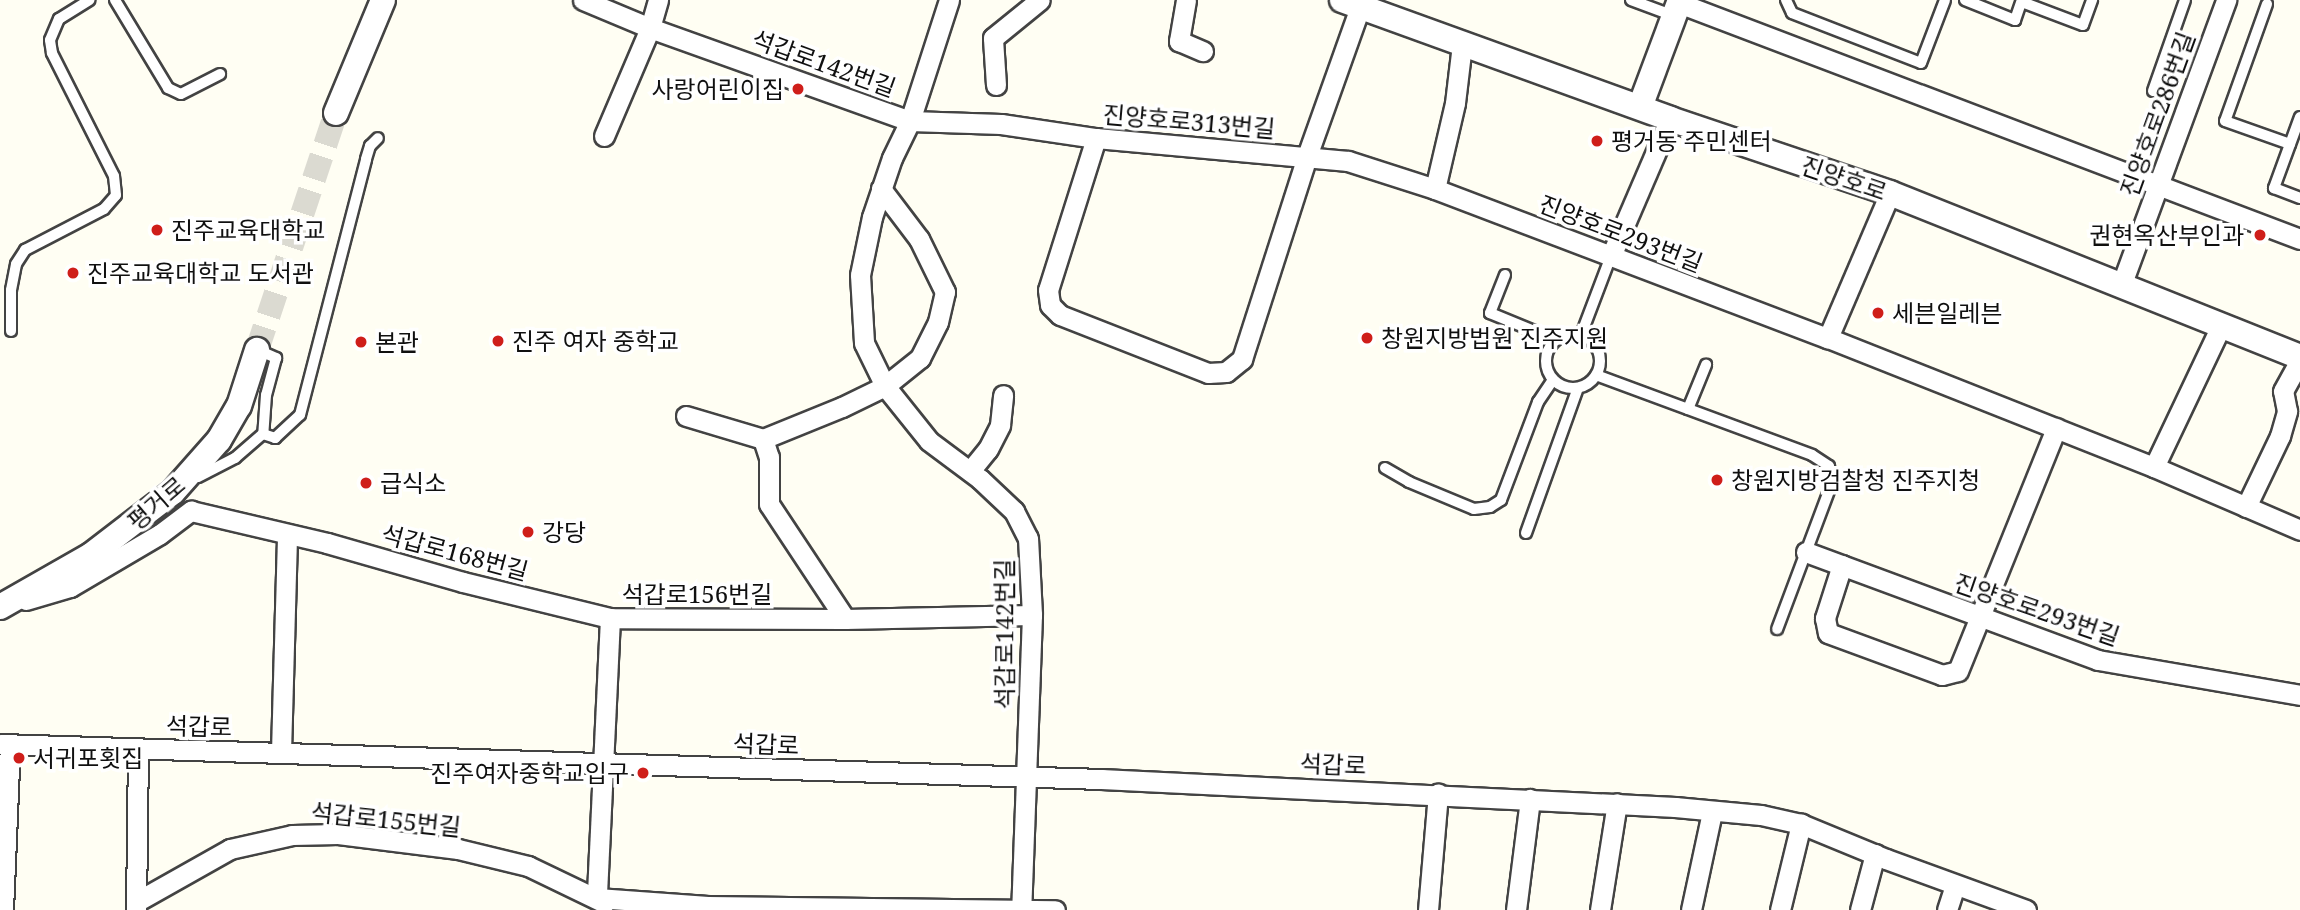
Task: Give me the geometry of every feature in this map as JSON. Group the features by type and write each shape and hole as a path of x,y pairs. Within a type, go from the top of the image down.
{"street":[{"path":"335,113 383,0"},
{"name":"석갑로142번길","path":"583,0 650,28 910,121 872,217 860,275 864,343 885,386 929,442 970,471 1014,511 1028,538 1032,615 1021,909"},
{"path":"604,136 650,28 659,0"},
{"path":"910,121 949,0"},
{"path":"996,85 993,38 1040,0"},
{"path":"1186,0 1179,41 1203,51"},
{"name":"진양호로286번길","path":"2121,286 2226,0"},
{"name":"진양호로313번길","path":"910,121 1001,124 1096,138 1307,156 1351,3"},
{"name":"진양호로","path":"1351,3 1670,119 1891,193 2300,359 2283,391 2287,411 2280,436 2246,507"},
{"path":"1640,107 1678,6 2300,239"},
{"path":"1435,189 1455,103 1462,44"},
{"path":"1611,256 1670,119"},
{"path":"1096,138 1048,290 1049,305 1060,315 1208,373 1226,372 1242,359 1307,156"},
{"name":"진양호로293번길","path":"1307,156 1348,161 1435,189 1828,338 2154,467 2300,530"},
{"path":"686,416 763,439 842,407 885,386 920,358 938,322 945,292 919,239 881,190"},
{"path":"1828,338 1891,193"},
{"path":"2154,467 2221,326"},
{"name":"평거로","path":"0,607 91,555 173,492 219,440 239,406 257,350"},
{"path":"970,471 988,449 1000,425 1003,395"},
{"path":"1842,565 1825,618 1828,633 1942,675 1958,671 2056,428"},
{"path":"763,439 769,457 769,504 845,619"},
{"name":"평거로","path":"0,607 71,587 160,534 191,511"},
{"name":"석갑로168번길","path":"191,511 610,618"},
{"path":"281,752 287,534"},
{"name":"진양호로293번길","path":"1806,552 2098,660 2300,695"},
{"name":"석갑로156번길","path":"606,763 610,618 845,619 1032,615"},
{"path":"3,910 5,745"},
{"name":"석갑로","path":"5,745 1025,777 1438,793 1617,803 1761,815 1801,824 2026,910"},
{"path":"136,906 138,749"},
{"path":"597,898 606,763"},
{"path":"1428,910 1438,793"},
{"path":"1516,910 1530,799"},
{"path":"1600,910 1617,803"},
{"path":"1691,910 1712,812"},
{"path":"1780,910 1801,824"},
{"name":"석갑로155번길","path":"136,906 230,849 292,835 379,838 458,849 527,866 597,898 614,910"},
{"path":"1860,910 1875,854"},
{"path":"1947,910 1955,885"},
{"name":"석갑로155번길","path":"597,898 708,906 1055,910"}],"lane":[{"path":"10,331 11,290 16,264 25,250 104,209 116,195 114,176 52,53 50,40 59,19 89,0"},
{"path":"115,0 167,88 181,94 220,74"},
{"path":"1631,0 1678,6"},
{"path":"1786,0 1792,13 1921,63 1945,0"},
{"path":"1965,0 2015,20 2022,1 2083,25 2092,0"},
{"path":"2153,91 2185,0"},
{"path":"2267,4 2225,121 2290,145"},
{"path":"2300,117 2274,188 2300,198"},
{"path":"263,434 275,438 300,415 366,159 370,146 378,138"},
{"path":"1581,335 1611,256"},
{"path":"1505,275 1490,313 1556,341"},
{"path":"1526,533 1578,388 1595,375 1599,354 1588,339 1581,335 1563,336 1556,341 1547,355 1546,364 1553,380 1569,388 1578,388"},
{"path":"173,492 235,458 263,434 266,395 276,358 257,350"},
{"path":"1688,409 1706,365"},
{"path":"1595,375 1812,455 1829,466 1832,483 1777,629"},
{"path":"1385,468 1409,482 1474,509 1490,507 1501,500 1538,402 1553,380"}],"tunnel":[{"path":"257,350 336,113"}],"place":[{"name":"사랑어린이집","path":"798,89"},
{"name":"평거동 주민센터","path":"1597,141"},
{"name":"진주교육대학교","path":"157,230"},
{"name":"권현옥산부인과","path":"2260,235"},
{"name":"진주교육대학교 도서관","path":"73,273"},
{"name":"세븐일레븐","path":"1878,313"},
{"name":"창원지방법원 진주지원","path":"1367,338"},
{"name":"진주 여자 중학교","path":"498,341"},
{"name":"본관","path":"361,342"},
{"name":"창원지방검찰청 진주지청","path":"1717,480"},
{"name":"급식소","path":"366,483"},
{"name":"강당","path":"528,532"},
{"name":"서귀포횟집","path":"19,758"},
{"name":"진주여자중학교입구","path":"643,773"}]}
